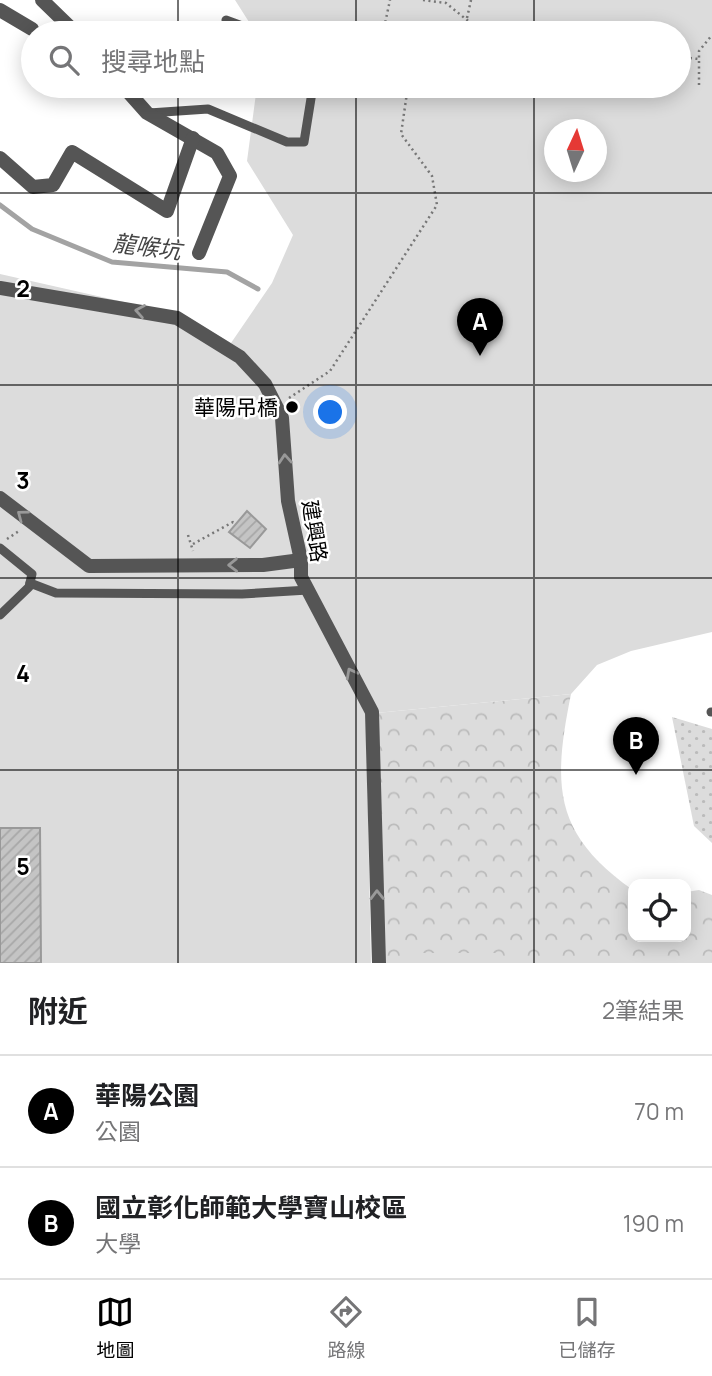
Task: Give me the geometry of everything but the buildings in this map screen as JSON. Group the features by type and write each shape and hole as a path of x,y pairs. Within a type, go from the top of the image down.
{"street":[{"path":"42,0 64,21"},
{"path":"0,10 21,22"},
{"path":"134,98 147,113 217,153 230,176 199,253"},
{"path":"0,158 33,187 53,186 72,152 167,211 193,138"},
{"name":"建興路","path":"0,288 177,318 240,357 265,384 278,405 282,418 288,501 301,561 301,577 372,712 379,963"},
{"path":"0,498 89,566 263,565 301,561"}],"lane":[{"path":"147,113 208,109 286,142 304,142 311,98"},
{"path":"0,548 32,574 30,583 0,615"},
{"path":"30,583 56,593 242,594 308,590"}],"path":[{"path":"386,21 390,0"},
{"path":"423,0 446,3 470,21"},
{"path":"467,18 471,0"},
{"path":"699,85 699,51 712,35"},
{"path":"691,58 699,59"},
{"path":"278,405 330,371 437,205 432,176 401,134 406,98"},
{"path":"193,544 233,522 236,524"}],"green space":[{"path":"235,0 712,0 712,632 631,651 597,665 571,694 366,714 371,963 0,963 0,274 186,316 231,343 272,283 293,235 247,161 255,98 691,98 691,21 248,21"},
{"path":"571,694 562,755 561,781 565,804 573,827 587,848 606,869 628,886 628,942 691,942 691,891 699,890 712,895 712,963 382,963 366,714"},
{"path":"672,717 712,729 712,843 694,826"},
{"path":"412,953 497,953 504,956 504,963 408,963"}],"waterway":[{"name":"龍喉坑","path":"0,205 32,229 112,262 227,272 258,289"}],"place":[{"name":"華陽公園","path":"480,356"},
{"name":"華陽吊橋","path":"292,407"},
{"name":"國立彰化師範大學寶山校區","path":"636,775"}]}
